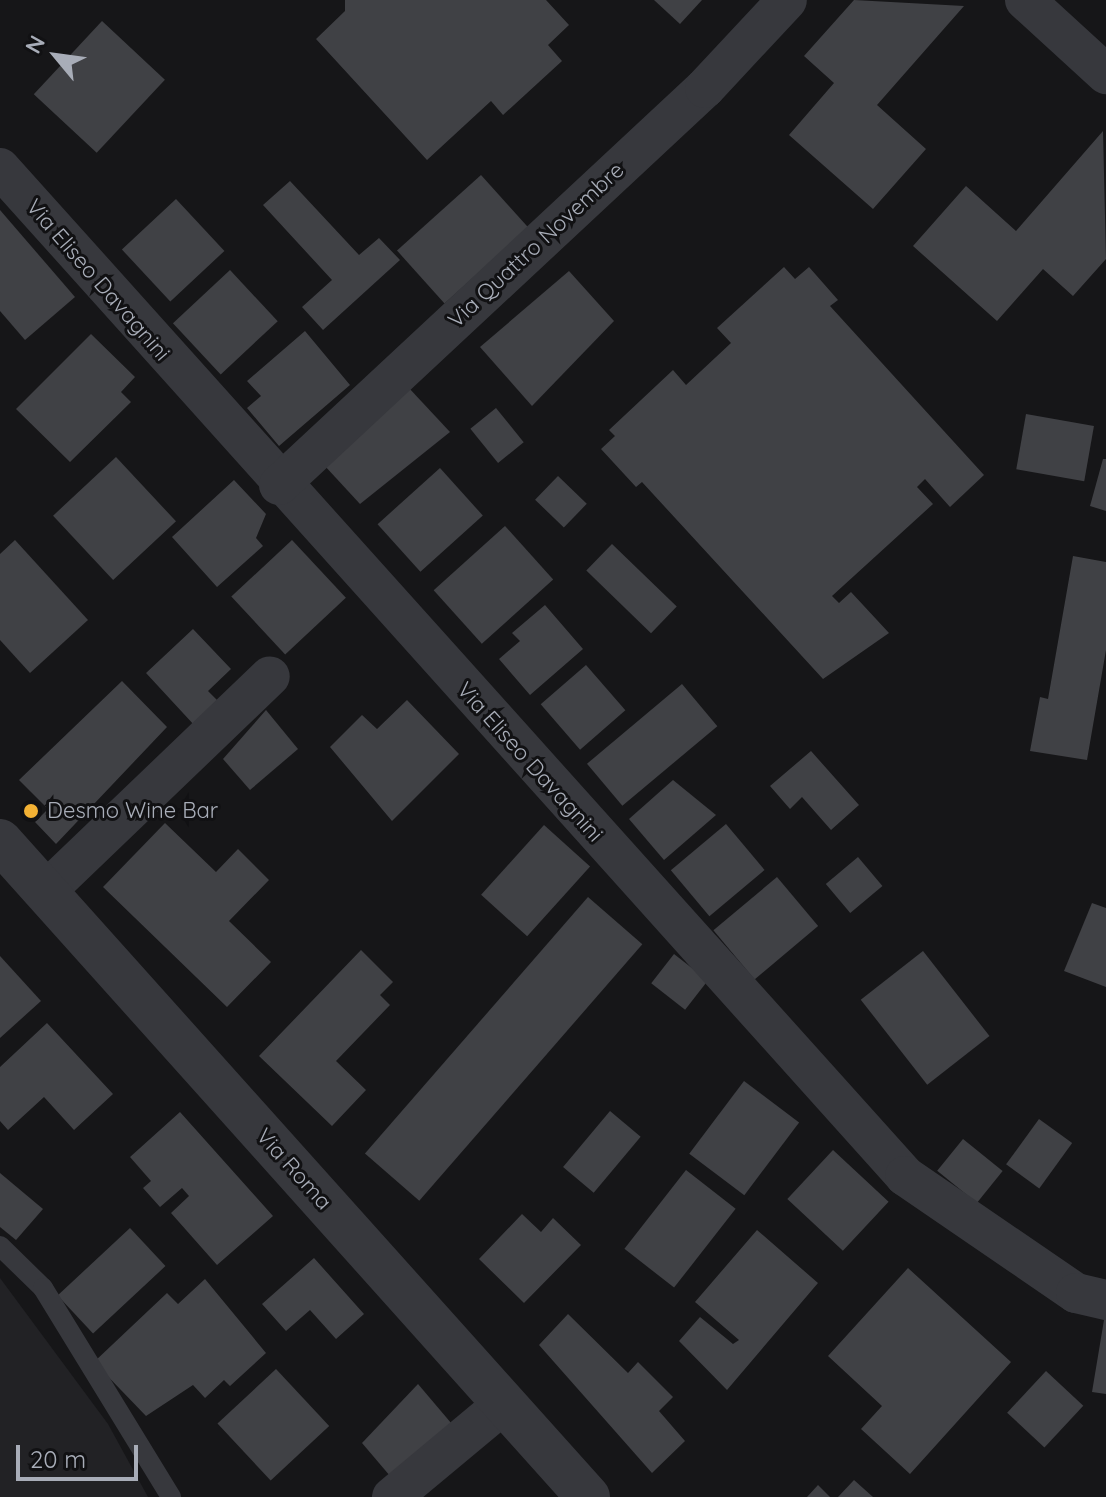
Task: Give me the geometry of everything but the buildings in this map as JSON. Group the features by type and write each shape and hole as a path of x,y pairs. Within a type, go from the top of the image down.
{"street":[{"name":"Via Quattro Novembre","path":"279,485 705,88 787,0"},
{"path":"1025,0 1106,74"},
{"name":"Via Eliseo Davagnini","path":"0,168 279,485 905,1176 1076,1293 1106,1300"},
{"path":"46,891 270,676"},
{"name":"Via Roma","path":"0,841 588,1497"},
{"path":"392,1497 505,1403"}],"lane":[{"path":"0,1246 43,1288 171,1497"}],"shaded area":[{"path":"0,1278 108,1424 148,1497 0,1497"}],"place":[{"name":"Desmo Wine Bar","path":"31,811"}]}
